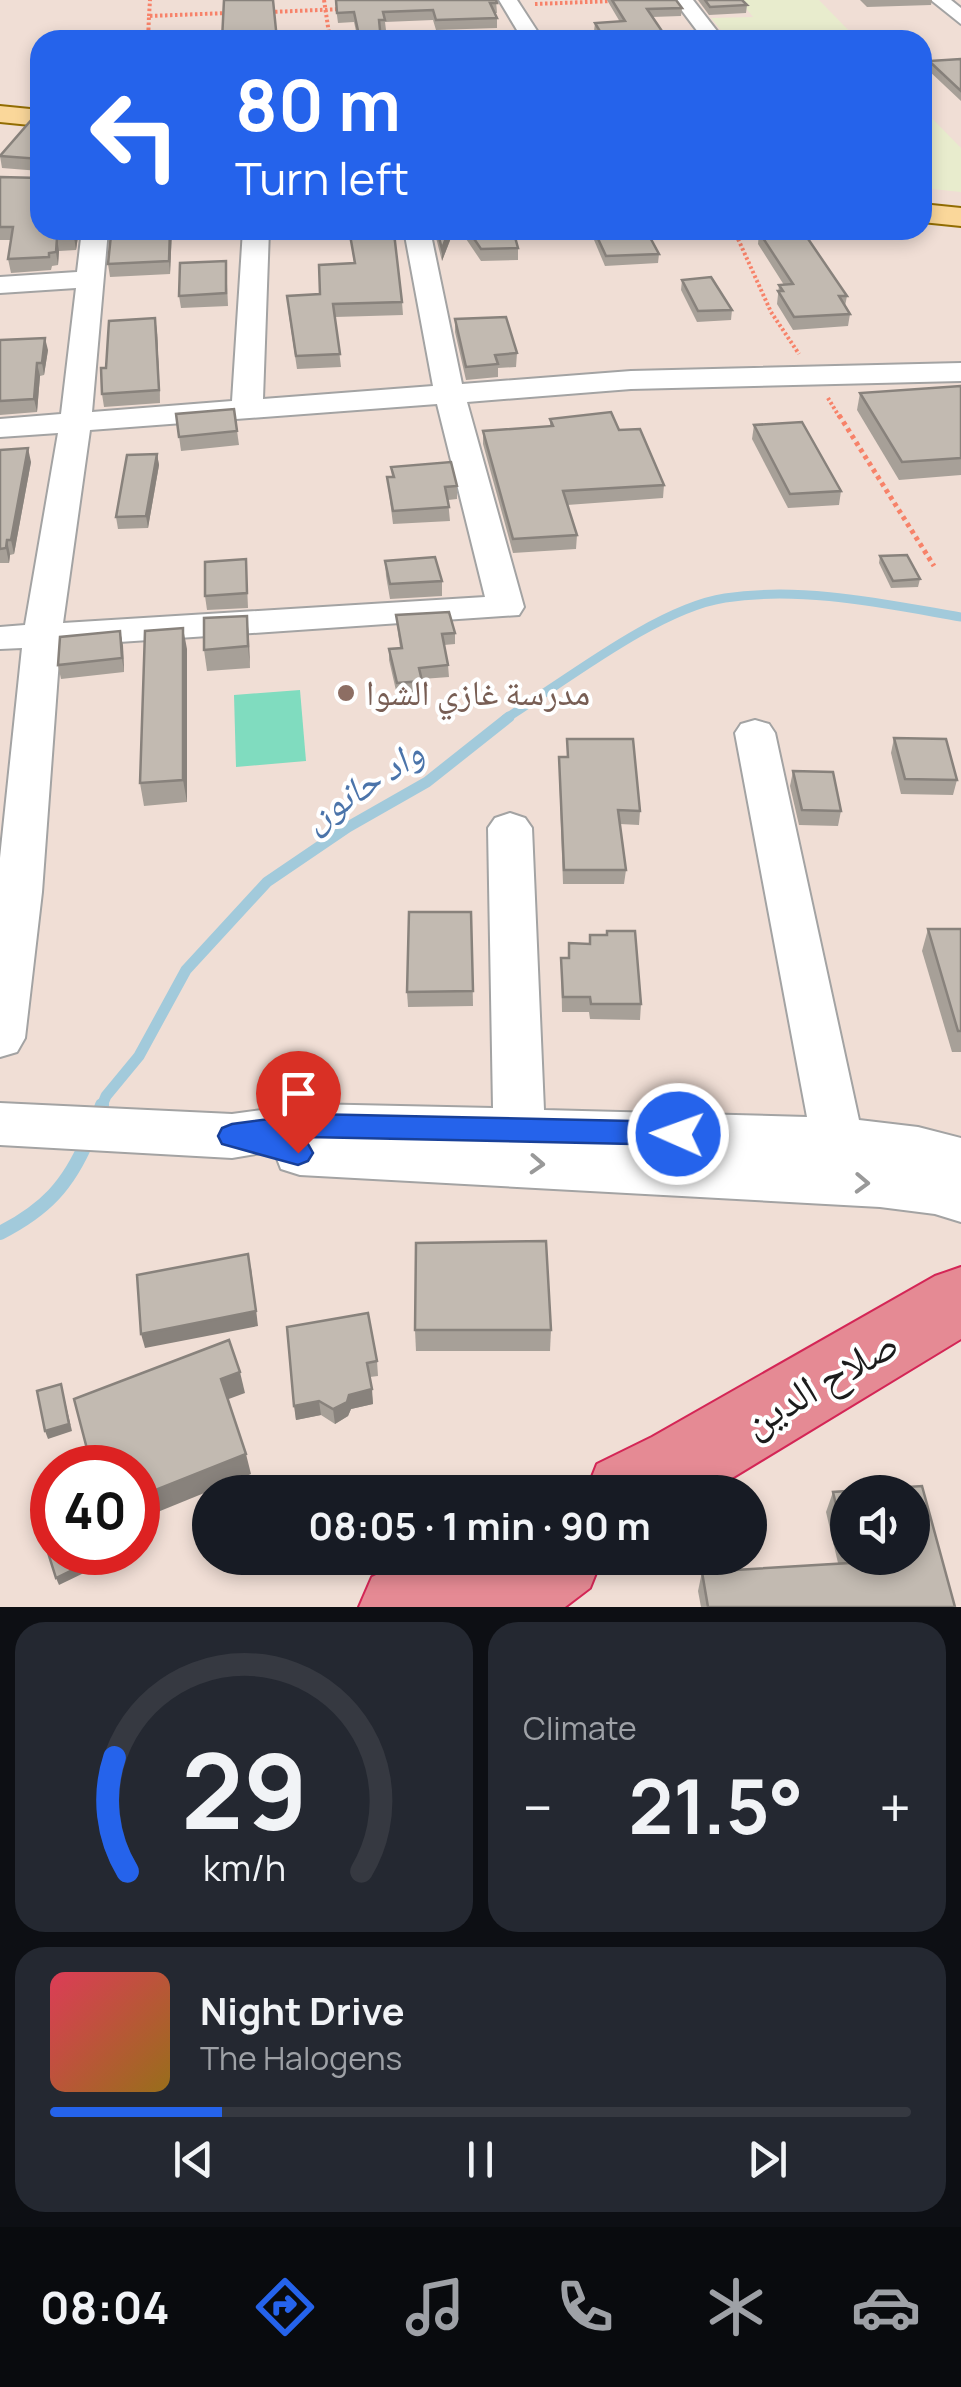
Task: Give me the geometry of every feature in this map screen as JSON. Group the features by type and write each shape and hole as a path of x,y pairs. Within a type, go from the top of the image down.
{"highway":[{"name":"صلاح الدين","path":"664,1475 961,1300"},
{"path":"402,1607 465,1575"},
{"path":"495,1607 537,1575"}],"main road":[{"path":"3,114 30,107"},
{"path":"3,114 30,117"},
{"path":"932,200 961,203"},
{"path":"932,214 961,218"}],"street":[{"path":"683,0 706,30"},
{"path":"940,0 961,18"},
{"path":"509,2 527,30"},
{"path":"0,1038 20,892 42,636 76,422 94,240"},
{"path":"247,407 255,240"},
{"path":"0,638 506,607 449,393 419,240"},
{"path":"0,285 91,279"},
{"path":"0,428 631,380 961,372"},
{"path":"755,733 837,1139"},
{"path":"510,828 518,1128"},
{"path":"6,1125 232,1136 308,1125 837,1139 918,1149 961,1160"},
{"path":"232,1136 298,1153 880,1184 936,1191 961,1200"}],"path":[{"path":"148,30 150,0"},
{"path":"324,0 329,30"},
{"path":"509,2 626,1"},
{"path":"266,12 344,10"},
{"path":"148,16 227,13"}],"shaded area":[{"path":"0,0 961,0 961,1607 0,1607"}],"green space":[{"path":"739,0 819,0 848,30 721,30 711,18 753,17"},
{"path":"932,118 961,148 961,192 932,189"},
{"path":"300,690 306,761 236,767 234,695"}],"building":[{"path":"224,0 273,0 276,30 222,30"},
{"path":"336,0 497,3 490,3 497,18 436,20 433,10 383,12 385,20 379,20 380,30 358,30 354,12 337,13"},
{"path":"612,0 676,0 682,8 647,9 661,30 599,30 595,23 625,21"},
{"path":"705,0 742,0 747,5 710,7"},
{"path":"961,59 961,91 932,64"},
{"path":"30,121 30,158 0,156"},
{"path":"0,177 30,178 30,240 57,240 56,252 49,253 49,257 8,259 13,227 0,227"},
{"path":"110,240 170,240 169,261 108,264"},
{"path":"351,240 395,240 402,302 333,304 340,354 296,356 287,296 320,294 319,265 355,263"},
{"path":"475,240 516,240 518,248 481,249"},
{"path":"599,240 651,240 659,254 606,256"},
{"path":"764,240 809,240 847,296 839,296 850,314 794,317 778,291 783,291 779,285 793,284"},
{"path":"226,261 226,293 179,296 180,263"},
{"path":"711,277 732,310 698,311 682,280"},
{"path":"506,317 517,353 495,355 498,364 466,367 455,319"},
{"path":"155,318 159,390 102,394 101,368 106,368 109,321"},
{"path":"45,338 42,363 37,363 34,399 0,401 0,340"},
{"path":"961,386 961,458 902,462 860,393"},
{"path":"234,409 237,431 179,437 176,414"},
{"path":"611,412 619,430 640,429 664,485 563,491 577,535 513,539 483,431 553,426 550,419"},
{"path":"802,422 841,491 790,494 754,425"},
{"path":"28,448 11,540 7,540 6,548 0,549 0,450"},
{"path":"157,454 146,516 116,517 127,455"},
{"path":"451,462 457,486 445,487 449,507 393,511 387,477 394,477 391,467"},
{"path":"907,555 920,579 893,581 880,556"},
{"path":"435,557 442,581 390,584 385,561"},
{"path":"246,559 247,593 205,596 205,562"},
{"path":"449,612 455,633 442,634 448,665 419,668 422,681 397,683 389,649 402,648 396,615"},
{"path":"247,616 248,646 204,650 204,618"},
{"path":"183,628 183,780 140,783 145,631"},
{"path":"120,631 122,658 58,665 60,637"},
{"path":"894,738 946,739 957,780 905,779"},
{"path":"567,739 633,739 640,811 618,810 626,870 564,870 559,757 568,757"},
{"path":"793,771 833,772 841,811 802,810"},
{"path":"409,912 471,912 473,991 407,992"},
{"path":"928,929 961,929 961,1031 958,1031"},
{"path":"607,931 635,931 641,1004 591,1004 590,997 563,997 561,958 569,958 569,943 590,944 590,935 607,935"},
{"path":"546,1241 551,1330 415,1330 416,1243"},
{"path":"248,1254 256,1311 141,1334 137,1275"},
{"path":"368,1313 377,1361 367,1363 372,1389 349,1395 347,1402 333,1409 319,1401 294,1406 287,1327"},
{"path":"229,1340 240,1372 221,1379 246,1454 160,1488 160,1445 86,1445 74,1399"},
{"path":"61,1384 69,1424 45,1431 37,1391"},
{"path":"930,1515 955,1607 708,1607 703,1575 767,1575 767,1568 830,1564 830,1575 930,1575"}],"waterway":[{"name":"واد حانون","path":"505,719 642,631 671,616 725,598 814,595 961,617"},
{"name":"واد حانون","path":"101,1108 106,1096 139,1056 186,970 267,882 348,827 427,782 509,717"},
{"name":"واد حانون","path":"97,1119 102,1105"},
{"name":"واد حانون","path":"0,1233 53,1195 88,1139"}],"place":[{"name":"مدرسة غازي الشوا","path":"346,693"}],"route":[{"path":"298,1153 232,1136 308,1125 678,1134"}]}
